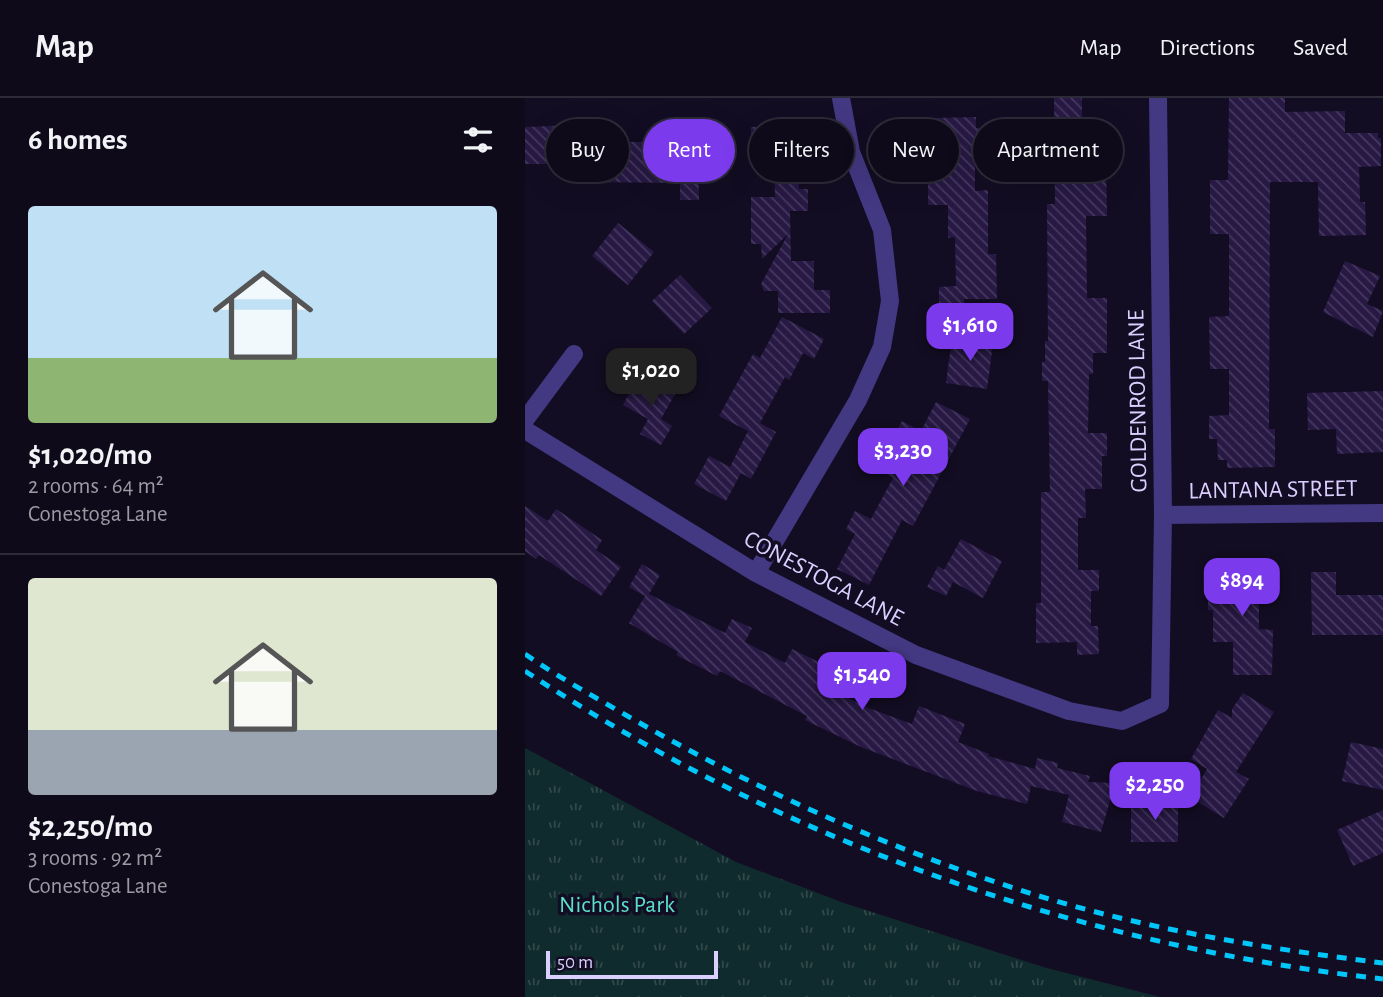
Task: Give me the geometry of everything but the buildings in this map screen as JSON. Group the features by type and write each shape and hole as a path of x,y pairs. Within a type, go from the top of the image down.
{"street":[{"path":"756,573 859,400 882,347 890,301 882,230 851,152 841,98"},
{"name":"GOLDENROD LANE","path":"1159,98 1163,515 1160,704"},
{"path":"525,421 574,354"},
{"name":"CONESTOGA LANE","path":"525,429 756,573 916,654 1069,711 1122,721 1160,704"},
{"name":"LANTANA STREET","path":"1163,515 1383,513"}],"green space":[{"name":"Nichols Park","path":"525,748 736,862 844,903 1043,967 1160,997 525,997"}],"railway":[{"path":"525,654 595,697 730,771 873,837 971,874 1064,903 1154,926 1292,951 1383,963"},
{"path":"525,671 623,732 724,786 829,834 936,876 1045,911 1156,940 1269,963 1383,979"}]}
